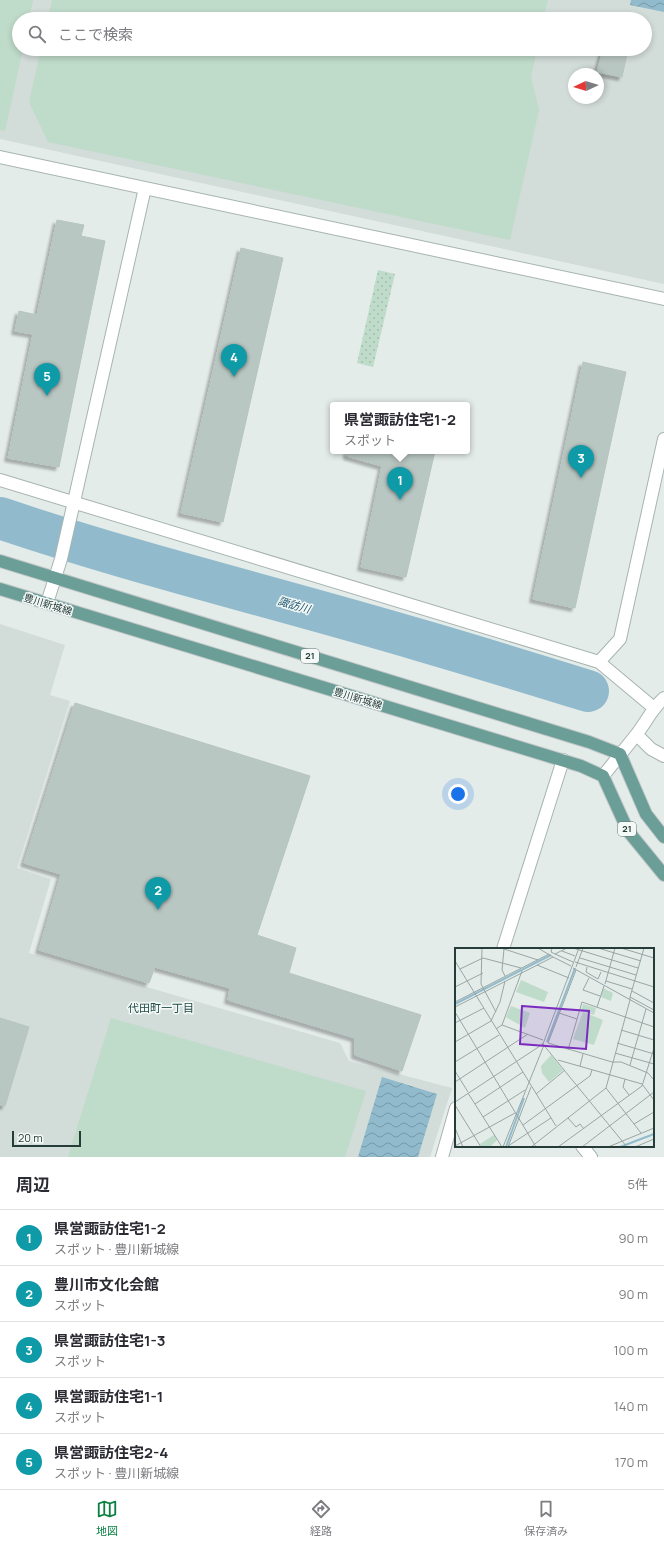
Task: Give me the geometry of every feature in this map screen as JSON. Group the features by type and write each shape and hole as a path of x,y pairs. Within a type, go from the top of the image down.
{"main road":[{"name":"21","path":"0,561 582,739 620,754 646,814 664,837"},
{"name":"豊川新城線","path":"0,589 563,760 603,776"},
{"name":"21","path":"603,776 628,831 664,875"}],"street":[{"path":"0,157 664,299"},
{"path":"47,604 61,559 75,503 146,188"},
{"path":"599,662 620,639 664,439"},
{"path":"0,480 599,662 654,708"},
{"path":"603,776 637,735 654,708 664,698"},
{"path":"637,735 651,749 664,756"},
{"path":"503,948 563,760"},
{"path":"442,1157 455,1112"},
{"path":"583,1147 591,1157"}],"shaded area":[{"path":"0,0 664,0 664,284 0,139"},
{"path":"0,624 65,645 50,695 70,701 17,868 51,879 29,953 340,1043 349,1061 452,1088 430,1157 0,1157"}],"green space":[{"path":"0,0 33,0 30,12 12,12 12,56 21,56 5,131 0,130"},
{"path":"52,0 548,0 545,12 49,12"},
{"path":"39,56 536,56 531,77 539,110 510,240 48,142 29,102"},
{"path":"378,270 395,274 373,367 357,363"},
{"path":"111,1018 366,1091 345,1157 68,1157"}],"water":[{"path":"631,0 664,0 664,12 630,5"},
{"path":"382,1077 437,1094 418,1157 358,1157"}],"building":[{"path":"601,56 626,56 622,77 604,73 604,68 598,68"},
{"path":"57,220 84,225 81,236 105,241 59,467 8,458 33,334 15,331 19,311 37,315"},
{"path":"241,248 283,258 223,522 181,513"},
{"path":"583,362 626,372 575,608 533,599"},
{"path":"347,454 434,454 406,577 361,567 382,466 347,456"},
{"path":"75,703 310,776 257,935 296,948 289,973 421,1015 402,1071 355,1055 355,1038 228,1000 230,988 155,967 149,983 39,950 61,874 24,863"},
{"path":"0,1018 29,1027 5,1106 0,1105"}],"waterway":[{"name":"諏訪川","path":"0,518 105,551 464,653 588,691"}],"place":[{"name":"県営諏訪住宅1-1","path":"234,377"},
{"name":"県営諏訪住宅2-4","path":"47,396"},
{"name":"県営諏訪住宅1-3","path":"581,478"},
{"name":"県営諏訪住宅1-2","path":"400,500"},
{"name":"豊川市文化会館","path":"158,910"}],"district":[{"name":"代田町一丁目","path":"161,1008"}]}
